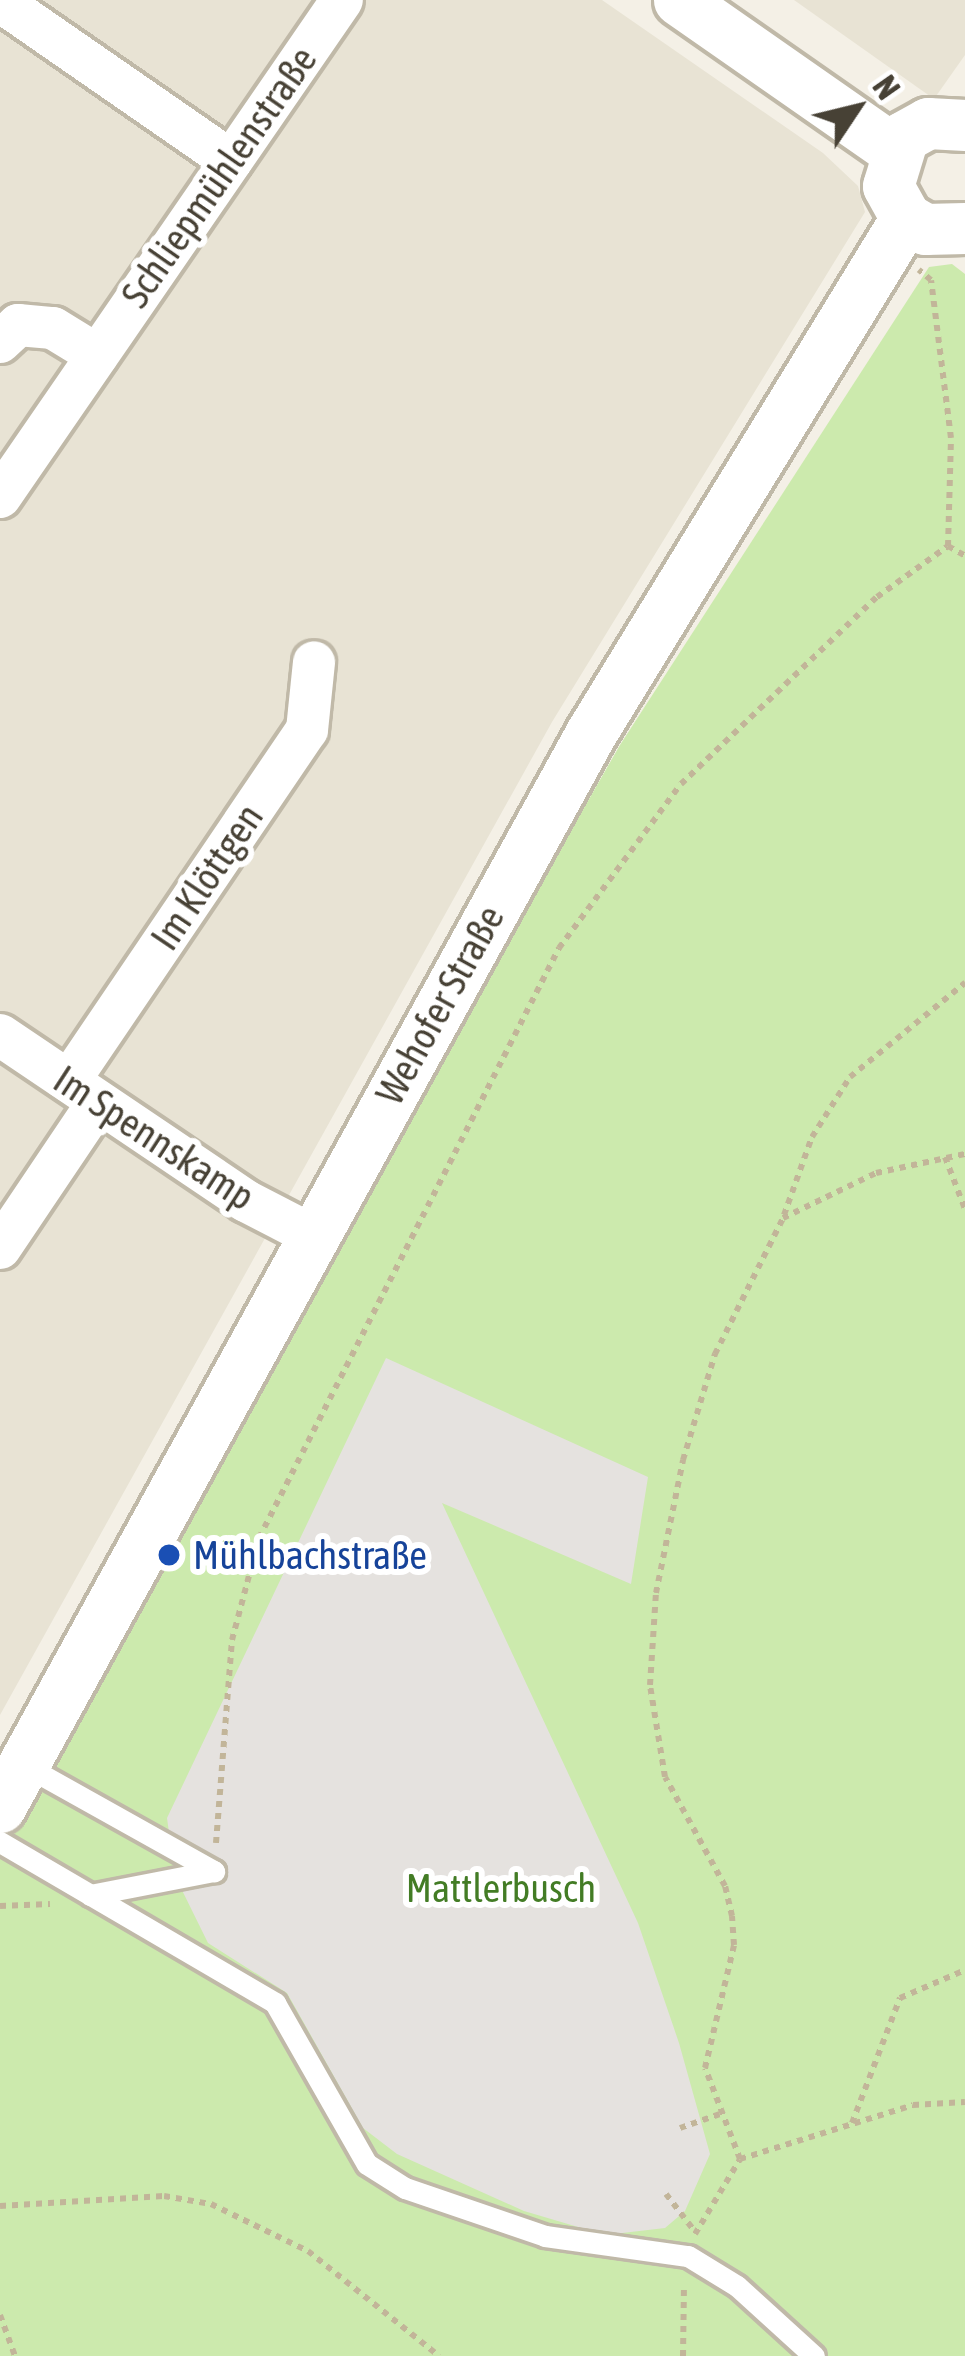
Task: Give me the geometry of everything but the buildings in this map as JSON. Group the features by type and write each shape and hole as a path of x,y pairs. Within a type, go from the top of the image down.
{"street":[{"name":"Schliepmühlenstraße","path":"0,497 342,0"},
{"path":"0,1 231,161"},
{"path":"697,5 894,149"},
{"path":"965,125 928,122 894,149 888,186 900,232 965,228"},
{"name":"Wehofer Straße","path":"12,1786 591,733 900,232"},
{"path":"0,342 18,325 53,328 97,355"},
{"name":"Im Klöttgen","path":"0,1248 83,1092 307,730 314,662"},
{"name":"Im Spennskamp","path":"0,1035 246,1202 312,1235"}],"lane":[{"path":"12,1786 214,1870"},
{"path":"0,1842 275,2003 368,2164 405,2188 545,2236 688,2256 737,2286 814,2356"},
{"path":"90,1894 214,1870"}],"path":[{"path":"900,232 931,280 951,438 948,546"},
{"path":"948,546 965,556"},
{"path":"214,1870 232,1640 259,1538 559,948 682,784 877,597 948,546"},
{"path":"740,2158 705,2068 734,1945 732,1916 724,1886 665,1777 651,1640 699,1405 737,1306 783,1218 812,1137 850,1077 965,983"},
{"path":"783,1218 875,1173 965,1154"},
{"path":"945,1157 965,1209"},
{"path":"852,2123 900,1998 965,1970"},
{"path":"683,2356 688,2256 695,2232 740,2158 913,2105 965,2102"},
{"path":"680,2128 721,2114"},
{"path":"666,2194 695,2232"},
{"path":"0,2204 164,2196 211,2204 308,2251 439,2356"},
{"path":"0,2315 15,2356"}],"shaded area":[{"path":"0,0 602,0 823,153 858,186 865,212 552,722 0,1715"},
{"path":"794,0 965,0 965,55 934,99"},
{"path":"386,1358 648,1477 631,1584 442,1503 638,1923 679,2043 710,2154 685,2211 665,2228 605,2235 524,2211 397,2154 363,2128 287,1993 208,1943 175,1876 167,1818"}],"green space":[{"name":"Mattlerbusch","path":"952,264 965,274 965,2356 0,2356 0,1826 620,745 929,267"}],"place":[{"name":"Mühlbachstraße","path":"169,1555"}]}
